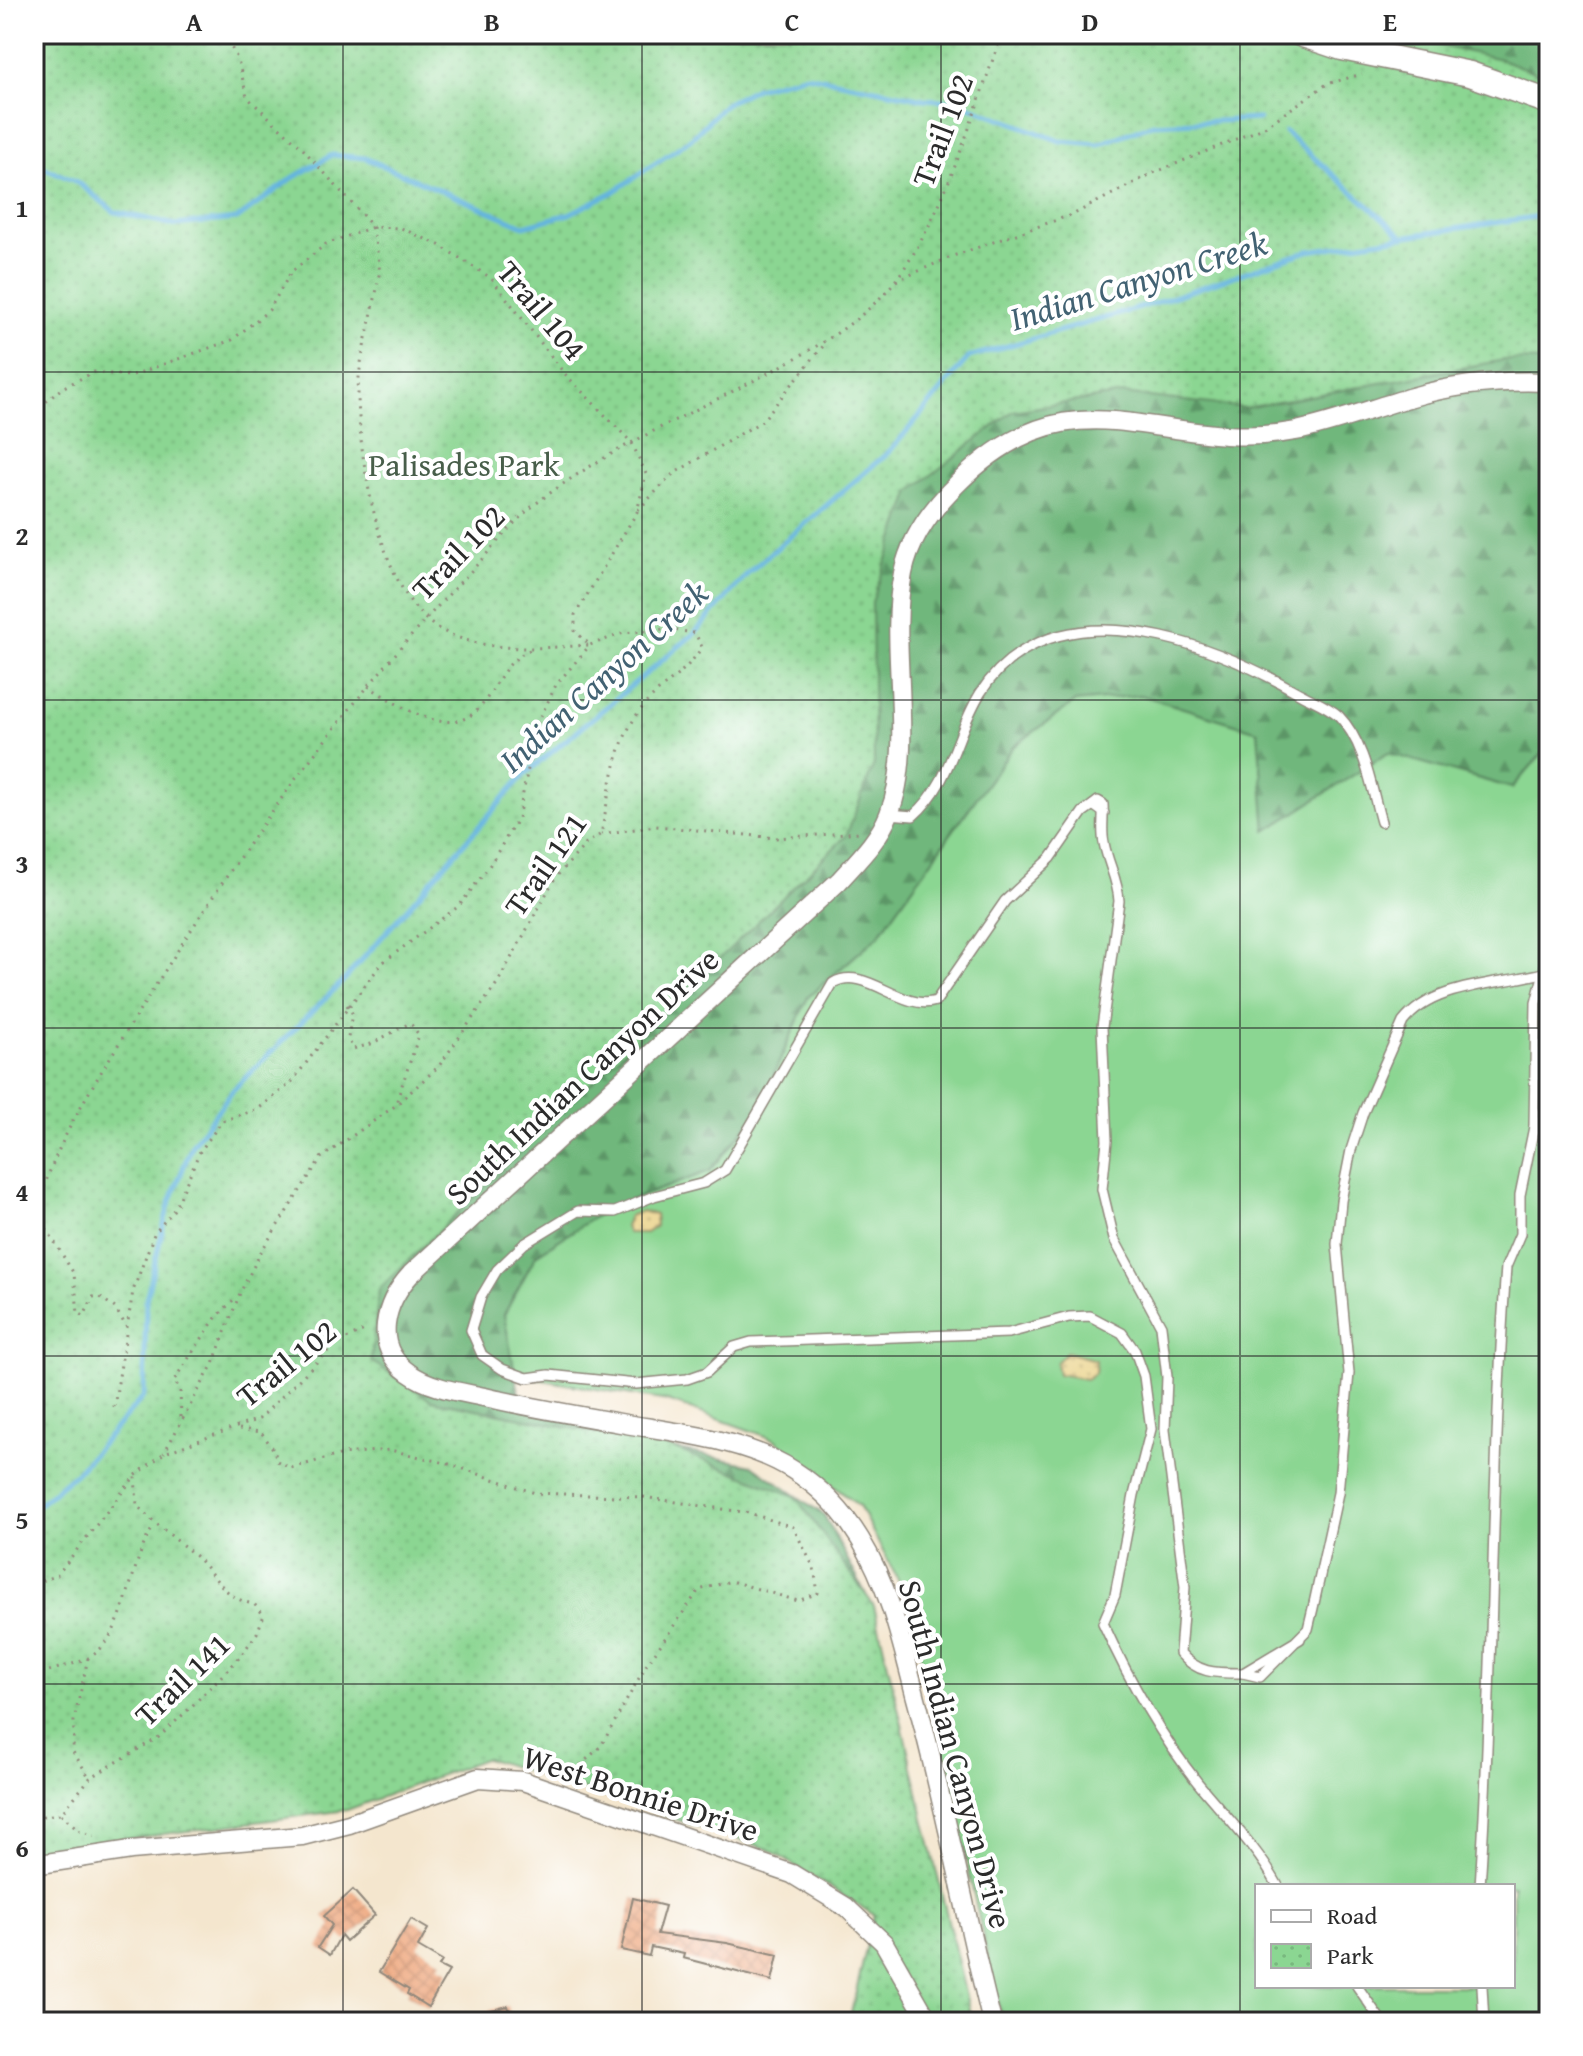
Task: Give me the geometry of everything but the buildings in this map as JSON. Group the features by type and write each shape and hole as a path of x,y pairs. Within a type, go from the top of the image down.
{"street":[{"path":"1300,34 1342,48 1470,74 1549,102"},
{"name":"South Indian Canyon Drive","path":"992,2022 935,1769 894,1616 880,1578 860,1539 825,1495 791,1469 735,1446 507,1402 426,1383 409,1374 391,1355 385,1318 389,1305 411,1274 839,881 880,832 889,814 899,773 898,612 904,570 917,536 948,492 998,449 1040,427 1070,419 1122,420 1208,435 1259,436 1335,421 1461,386 1549,382"},
{"name":"West Bonnie Drive","path":"34,1865 131,1850 302,1836 349,1824 478,1778 523,1781 792,1874 819,1890 846,1907 884,1943 929,2022"}],"lane":[{"path":"889,814 913,816 928,803 943,778 967,713 983,686 1011,661 1057,636 1098,630 1142,634 1199,649 1269,676 1338,716 1362,754 1381,822"},
{"path":"1277,1884 1264,1860 1197,1782 1156,1724 1126,1675 1103,1623 1115,1595 1134,1495 1151,1429 1144,1376 1135,1351 1122,1333 1105,1321 1090,1316 1069,1317 1009,1333 751,1342 734,1347 707,1372 687,1379 636,1384 549,1375 527,1378 502,1369 482,1355 471,1330 481,1297 497,1270 524,1244 578,1211 615,1212 654,1196 704,1183 725,1170 833,983 854,978 914,1001 928,1004 936,1001 1005,901 1051,858 1083,812 1098,801 1103,804 1103,842 1118,885 1119,901 1102,1027 1107,1141 1102,1189 1106,1217 1161,1326 1167,1377 1165,1430 1185,1587 1180,1653 1191,1666 1209,1673 1243,1673 1260,1677 1308,1629 1338,1493 1349,1373 1337,1244 1351,1150 1363,1113 1403,1022 1413,1009 1460,990 1543,973"},
{"path":"1480,1884 1493,1669 1490,1597 1506,1267 1520,1234 1520,1195 1534,1127 1536,1003 1549,953"},
{"path":"1534,1127 1549,1115"},
{"path":"1534,1127 1549,1134"},
{"path":"1358,1988 1382,2022"},
{"path":"1482,1988 1484,2022"}],"path":[{"path":"224,34 238,60 247,97 302,148 373,227 380,271 358,393 363,453 376,519 398,579 424,619 442,631 471,641 536,647 590,645"},
{"name":"Trail 102","path":"34,1226 35,1210 56,1160 101,1073 185,935 269,814 368,686 424,619 536,503 632,443 827,342 894,282 929,222 950,174 1002,34"},
{"path":"894,282 953,256 1074,214 1151,174 1263,128 1327,84 1366,73"},
{"path":"34,412 62,388 94,372 130,376 232,340 269,310 291,272 314,253 326,244 373,227"},
{"name":"Trail 104","path":"373,227 401,228 439,245 491,278 564,373 632,443 646,474 637,512 575,615 575,631 590,645"},
{"path":"637,512 673,474 762,421 827,342"},
{"name":"Trail 121","path":"114,1407 117,1373 133,1291 154,1234 176,1207 199,1153 222,1121 258,1109 291,1083 347,1005 382,963 459,906 488,868 518,818 537,724 556,685 590,645 624,633 664,629 695,633 702,647 679,677 648,701 625,736 613,769 601,834 586,844 555,878 498,982 439,1066 395,1106 321,1158 262,1250 240,1293 213,1364 181,1417 164,1453"},
{"path":"368,686 405,711 458,723 477,713 503,670 519,654 536,647"},
{"path":"601,834 656,826 776,838 880,832"},
{"path":"347,1005 352,1013 348,1038 353,1049 371,1044 410,1023 419,1035 415,1057 395,1106"},
{"path":"35,1210 74,1274 78,1313 84,1316 93,1297 99,1296 115,1308 127,1328"},
{"path":"181,1417 180,1390 174,1380 215,1319 240,1293"},
{"name":"Trail 102","path":"34,1584 57,1575 135,1476 164,1453 239,1429 259,1419 333,1346 385,1318"},
{"path":"34,1386 39,1416 34,1439"},
{"path":"239,1429 261,1432 274,1450 277,1461 291,1468 343,1454 390,1450 446,1463 535,1493 643,1497 749,1513 793,1527 814,1568 818,1593 798,1601 731,1581 699,1590 647,1664 601,1746 555,1792"},
{"name":"Trail 141","path":"61,1814 90,1778 159,1737 240,1657 257,1633 264,1615 254,1604 238,1601 215,1582 195,1556 155,1525 137,1505 135,1476"},
{"path":"34,1676 88,1658 114,1633 142,1543 155,1525"},
{"path":"88,1658 74,1721 73,1752 90,1778"},
{"path":"34,1817 61,1814 80,1831 131,1850"}],"green space":[{"name":"Palisades Park","path":"34,34 1384,34 1501,59 1549,78 1549,361 1504,360 1246,408 1123,394 1013,411 911,491 872,602 874,764 846,836 379,1289 371,1361 431,1400 672,1448 795,1496 874,1606 972,2022 849,2022 874,1915 768,1849 486,1758 347,1810 34,1851"},
{"name":"Palisades Park","path":"741,34 1549,34 1549,750 1546,749 1512,788 1388,753 1266,831 1258,731 1141,695 1075,702 1013,747 878,936 808,997 756,1115 710,1171 607,1209 536,1255 504,1315 519,1394 649,1444 752,1465 824,1515 871,1604 454,1639 34,321 34,221"},
{"path":"1549,399 1549,2022 1002,2022 908,1599 859,1506 774,1439 668,1401 466,1367 413,1353 915,783"}],"sand":[{"path":"642,1211 655,1215 656,1226 646,1233 628,1233 625,1227 629,1216"},
{"path":"1066,1352 1096,1360 1095,1373 1086,1379 1058,1374 1056,1363"}],"waterway":[{"path":"34,163 77,182 115,212 175,225 237,219 291,179 332,155 365,158 524,226 569,214 613,192 691,139 725,104 756,88 807,75 924,99 956,101 1060,141 1099,144 1153,124 1259,119"},
{"path":"1285,132 1404,237"},
{"name":"Indian Canyon Creek","path":"34,1508 76,1473 144,1396 146,1299 168,1208 192,1145 233,1090 346,978 524,775 695,633 749,572 891,450 969,357 1143,307 1308,251 1540,216 1549,218"}]}
